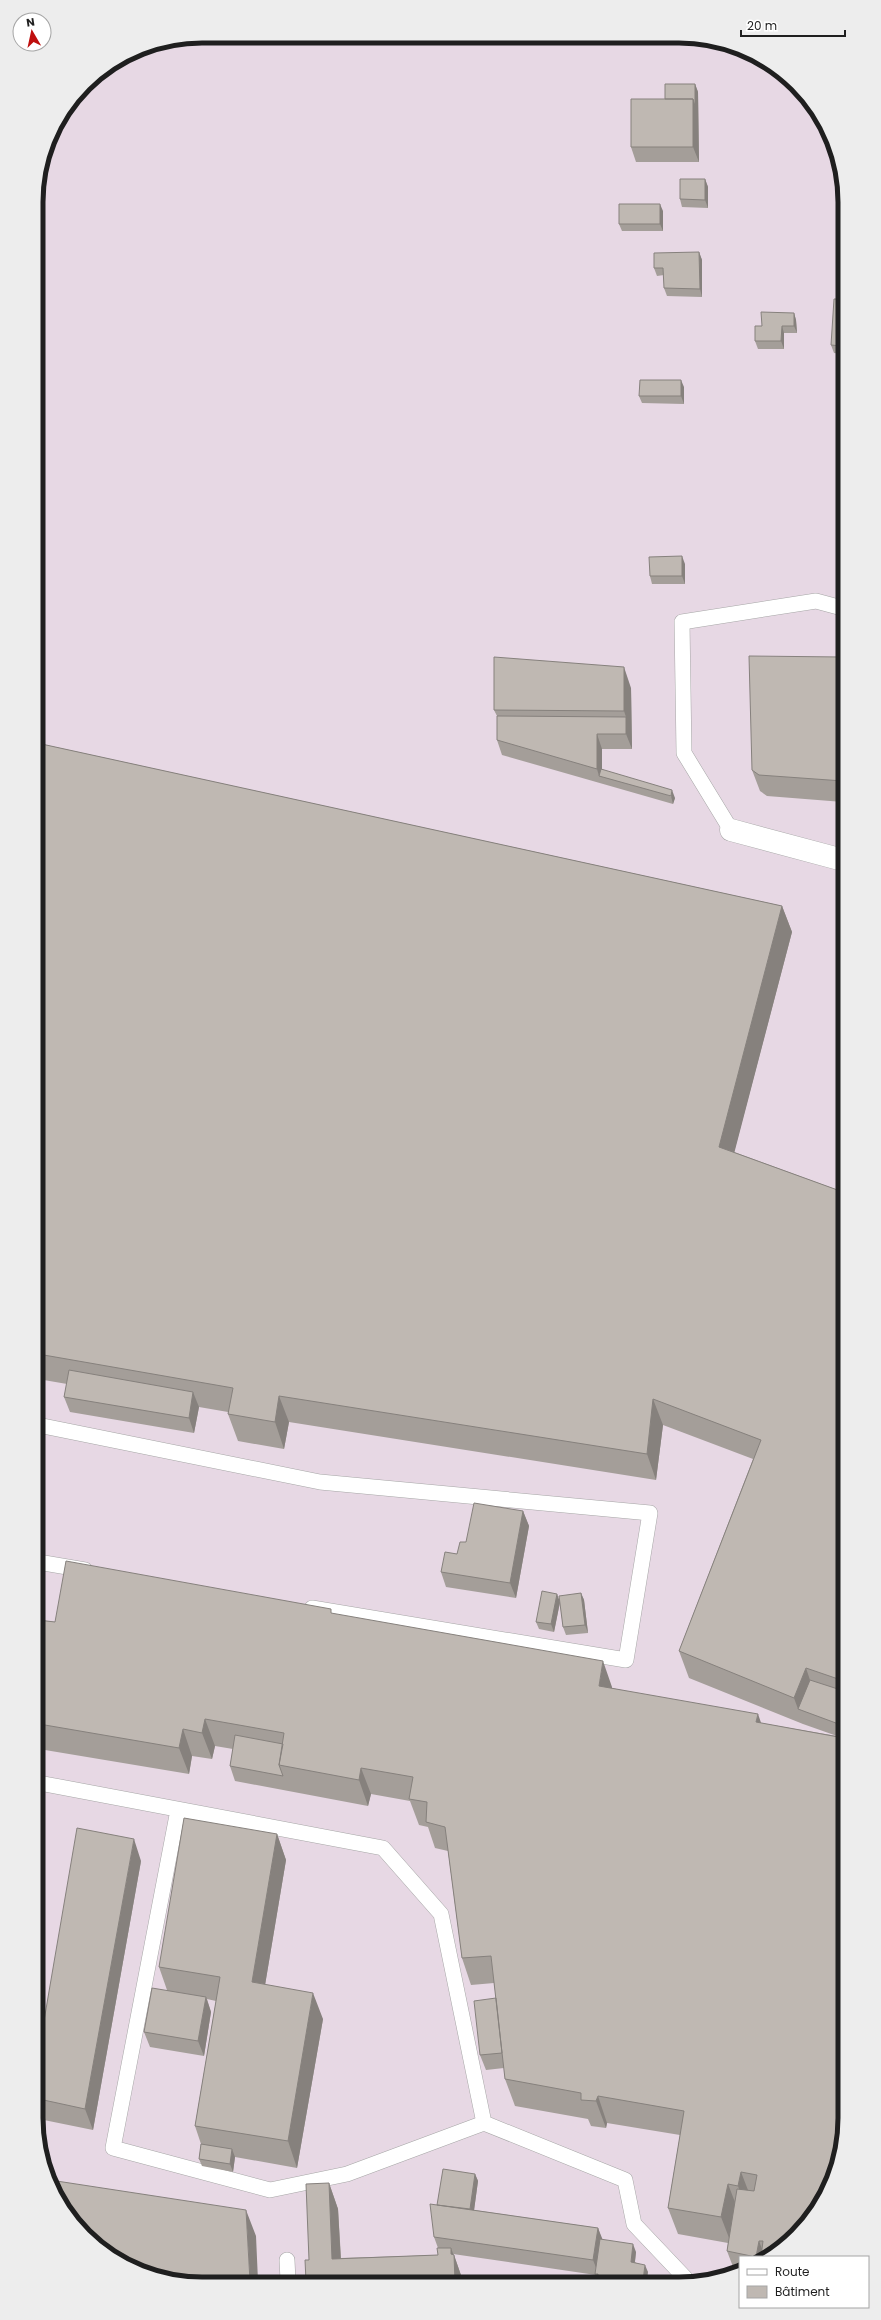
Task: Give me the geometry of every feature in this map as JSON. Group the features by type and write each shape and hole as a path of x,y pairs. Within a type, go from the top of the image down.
{"street":[{"path":"731,830 838,859"}],"lane":[{"path":"731,830 684,753 682,622 816,601 838,607"},
{"path":"43,1426 320,1482 650,1513 626,1660 297,1605"},
{"path":"43,1563 101,1572"},
{"path":"43,1784 383,1848 441,1914 484,2123"},
{"path":"178,1810 113,2148 270,2190 347,2174 484,2123 625,2180 634,2224 684,2277"},
{"path":"287,2260 288,2277"}],"shaded area":[{"path":"689,43 720,48 740,55 758,64 784,82 799,97 817,123 826,141 833,161 838,192 838,2128 833,2159 817,2198 799,2223 784,2238 758,2256 739,2256 739,2265 720,2272 700,2276 192,2277 161,2272 141,2265 122,2256 98,2239 82,2223 64,2198 59,2188 48,2159 43,2128 43,192 48,161 64,122 82,97 97,82 122,64 132,59 151,51 181,44"}],"building":[{"path":"665,84 695,84 695,106 693,99 665,99"},
{"path":"631,99 693,99 693,147 631,147"},
{"path":"680,179 705,179 705,200 680,199"},
{"path":"619,204 660,204 660,224 619,224"},
{"path":"699,252 700,289 664,288 663,268 654,268 654,253"},
{"path":"834,299 838,299 838,346 831,345"},
{"path":"761,312 794,313 794,326 782,326 781,341 755,341 755,326 762,326"},
{"path":"640,380 681,380 681,396 639,396"},
{"path":"682,556 682,576 650,576 649,557"},
{"path":"749,656 838,657 838,781 759,775 752,770"},
{"path":"494,657 624,667 624,711 494,710"},
{"path":"497,716 626,717 626,734 597,734 597,769 497,740"},
{"path":"43,744 782,906 719,1147 838,1190 838,1679 806,1668 794,1698 679,1651 761,1440 653,1399 647,1454 279,1396 275,1422 228,1414 233,1388 43,1355"},
{"path":"601,769 672,790 671,796 599,776"},
{"path":"69,1370 193,1392 189,1418 64,1397"},
{"path":"474,1503 523,1511 510,1583 441,1572 445,1552 457,1554 460,1542 466,1542"},
{"path":"66,1561 331,1609 331,1613 603,1661 599,1686 758,1714 756,1722 838,1737 838,2128 833,2159 826,2179 817,2198 799,2223 784,2238 761,2254 763,2241 759,2241 756,2256 727,2251 737,2189 754,2191 757,2175 741,2172 738,2186 728,2184 721,2217 668,2208 684,2111 598,2096 596,2101 581,2100 581,2093 505,2079 491,1956 462,1958 445,1827 426,1822 427,1802 409,1799 413,1777 361,1768 359,1780 279,1765 284,1733 205,1719 202,1733 183,1729 179,1748 43,1725 43,1621 55,1622"},
{"path":"542,1591 557,1594 551,1624 536,1622"},
{"path":"581,1593 585,1625 563,1627 559,1596"},
{"path":"810,1680 838,1689 838,1724 798,1709"},
{"path":"235,1735 283,1744 279,1765 283,1776 230,1766"},
{"path":"184,1818 277,1834 252,1982 313,1993 288,2141 195,2126 220,1977 159,1967"},
{"path":"77,1828 134,1839 85,2109 43,2100 43,2027"},
{"path":"152,1988 206,1997 198,2041 144,2032"},
{"path":"496,1998 502,2053 480,2055 474,2001"},
{"path":"201,2144 232,2149 230,2164 199,2159"},
{"path":"443,2169 475,2174 470,2209 437,2205"},
{"path":"56,2181 246,2210 250,2277 181,2276 151,2269 132,2261 122,2256 97,2238 76,2215 64,2198"},
{"path":"329,2183 332,2259 438,2255 437,2248 451,2248 451,2254 454,2255 455,2277 306,2277 305,2260 309,2260 306,2184"},
{"path":"430,2204 598,2228 593,2260 434,2237"},
{"path":"600,2239 633,2244 631,2262 645,2265 643,2277 598,2277 598,2274 595,2274"}]}
